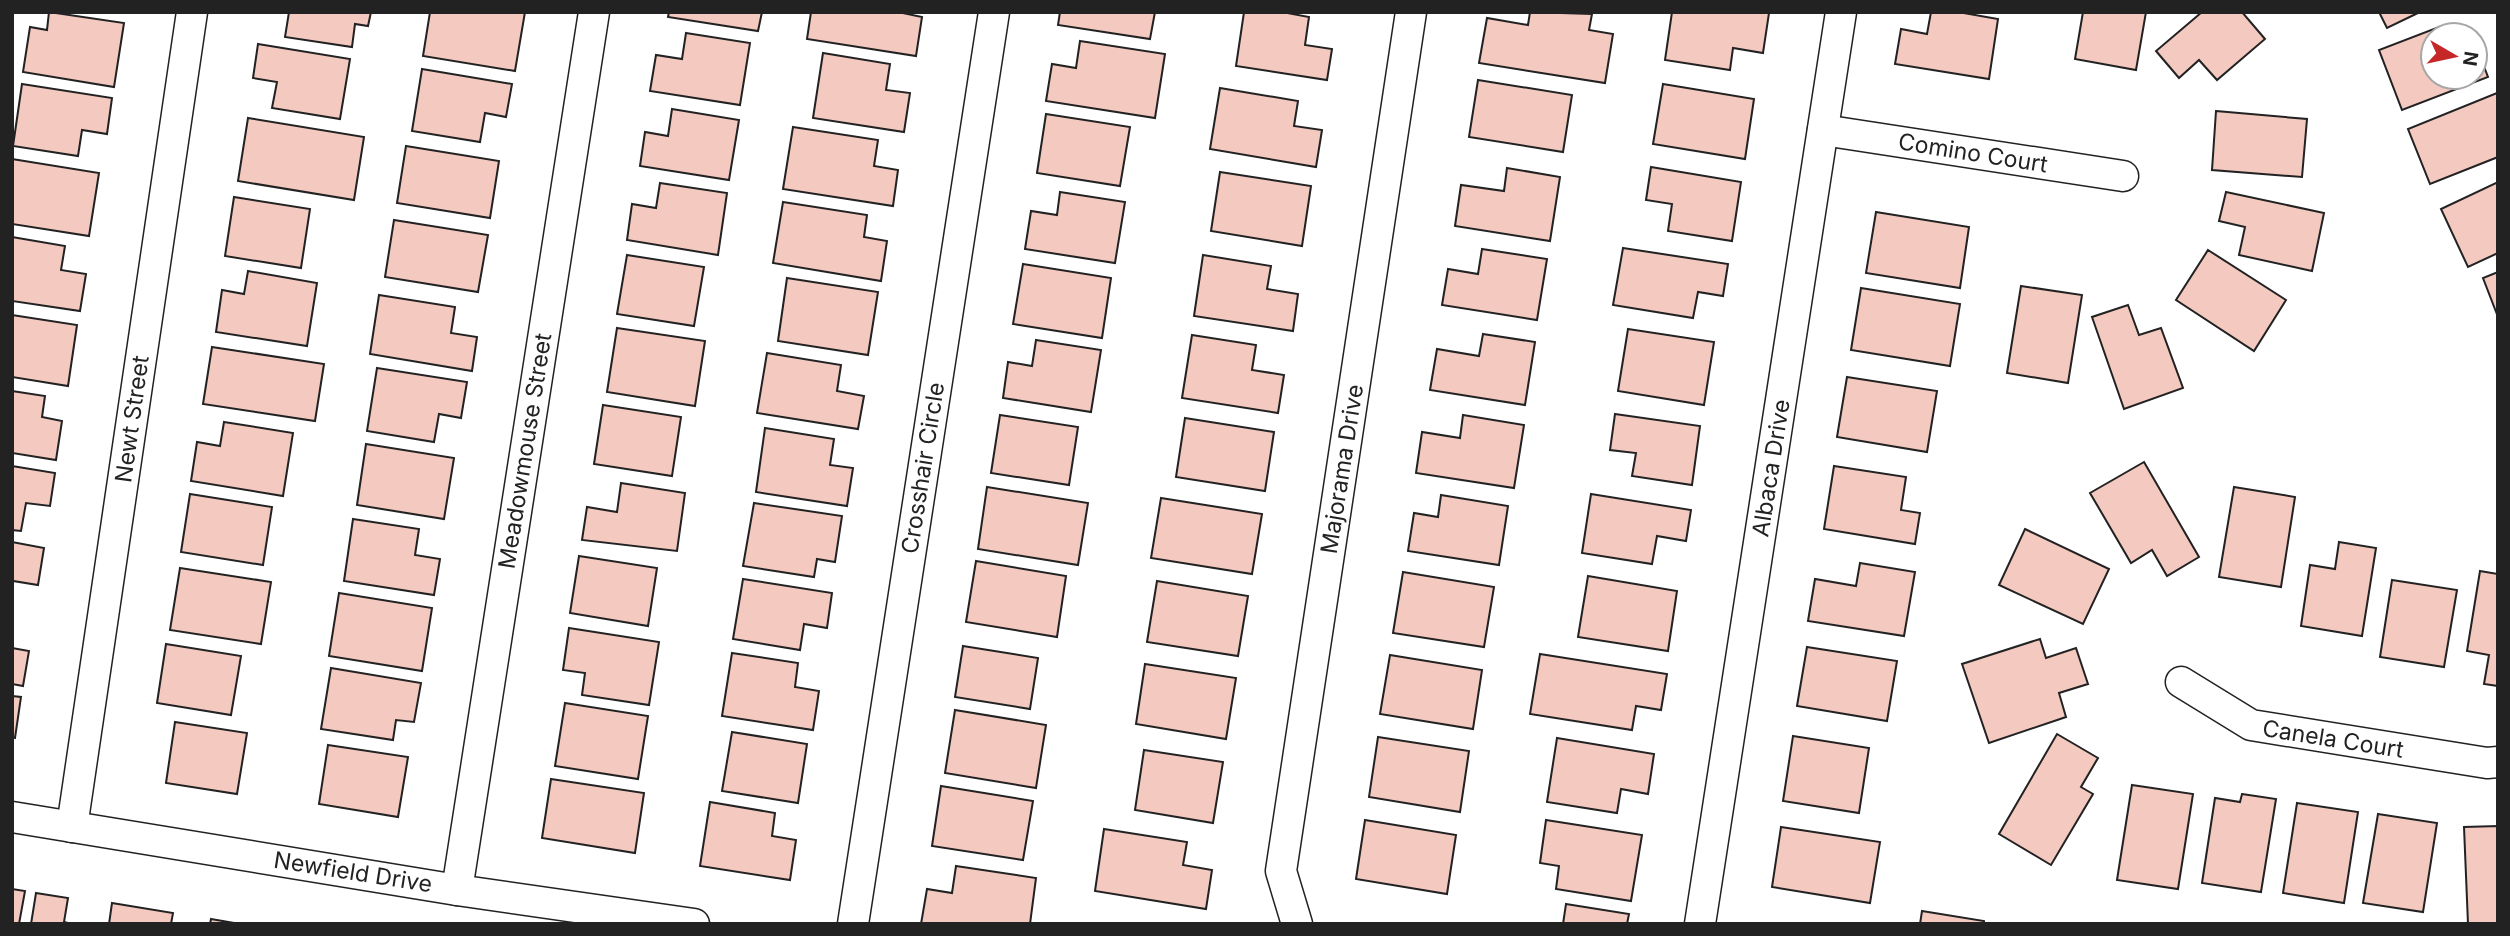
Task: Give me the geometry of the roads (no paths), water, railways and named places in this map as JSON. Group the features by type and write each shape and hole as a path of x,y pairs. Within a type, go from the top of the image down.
{"street":[{"name":"Newt Street","path":"72,827 192,12"},
{"name":"Meadowmouse Street","path":"457,890 594,12"},
{"name":"Crosshair Circle","path":"853,924 994,12"},
{"name":"Majorama Drive","path":"1297,924 1281,871 1411,12"},
{"name":"Albaca Drive","path":"1700,924 1841,12"},
{"name":"Comino Court","path":"1824,130 2123,176"},
{"name":"Canela Court","path":"2180,682 2251,725 2475,761 2498,761"},
{"name":"Newfield Drive","path":"12,817 457,890 694,924"}]}
